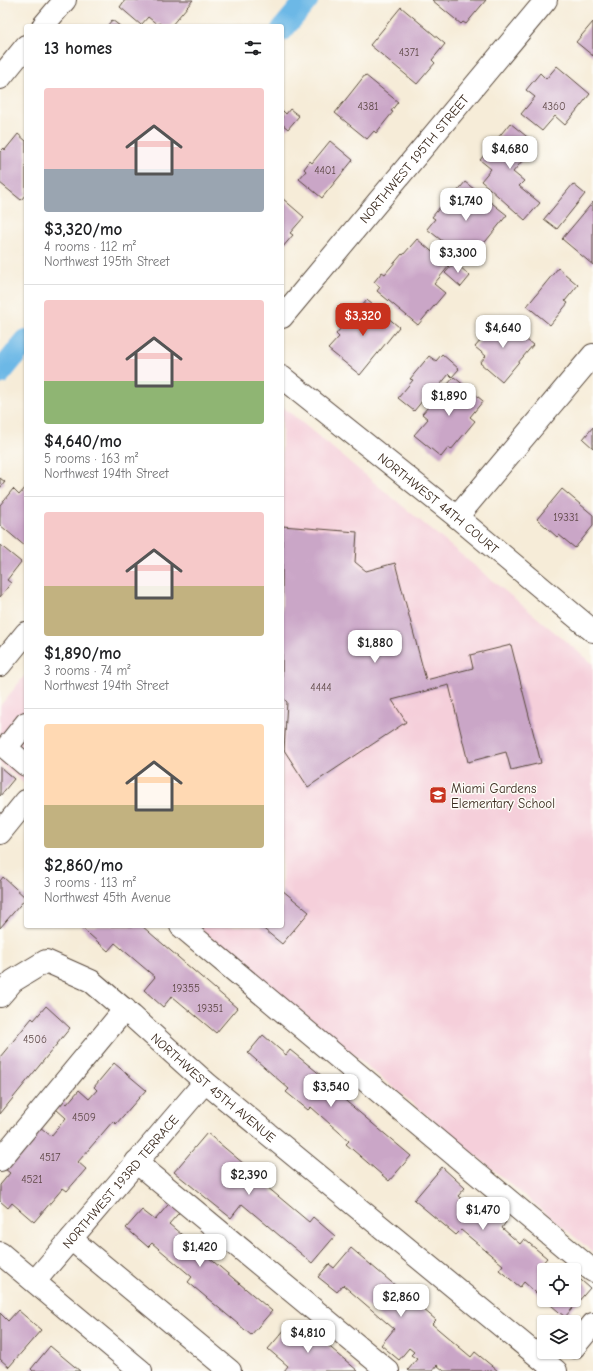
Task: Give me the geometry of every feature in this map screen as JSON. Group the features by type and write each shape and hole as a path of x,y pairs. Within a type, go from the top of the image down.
{"street":[{"path":"45,24 64,0"},
{"name":"NORTHWEST 195TH STREET","path":"284,315 546,0"},
{"path":"0,78 24,48"},
{"path":"457,517 593,355"},
{"name":"NORTHWEST 44TH COURT","path":"284,379 457,517 593,631"},
{"path":"0,665 24,639"},
{"path":"24,726 6,748 24,763"},
{"path":"0,833 24,803"},
{"path":"183,928 593,1271"},
{"name":"NORTHWEST 45TH AVENUE","path":"0,996 13,982 46,961 91,981 129,1013 205,1082 555,1371"},
{"path":"0,1160 129,1013"},
{"name":"NORTHWEST 193RD TERRACE","path":"34,1281 205,1082"},
{"path":"136,1162 388,1371"},
{"path":"71,1239 230,1371"},
{"path":"0,1253 141,1371"},
{"path":"581,1339 593,1324"},
{"path":"555,1371 564,1359"}],"shaded area":[{"name":"Miami Gardens Elementary School","path":"284,408 593,664 593,1252 199,928 284,928"},
{"path":"24,676 24,783 0,764 0,706"}],"building":[{"path":"125,0 193,0 173,24 157,24 148,17 142,24 140,24 120,7"},
{"path":"432,0 486,0 466,24 463,22 461,24"},
{"path":"401,7 445,44 432,60 435,63 417,84 370,45"},
{"path":"112,20 117,24 109,24"},
{"path":"593,22 593,56 576,42"},
{"path":"557,66 590,94 565,125 555,116 542,131 521,114 535,97 526,90 540,73 546,79"},
{"path":"365,75 398,102 391,111 393,112 376,133 374,131 367,139 335,113"},
{"path":"290,109 299,116 288,129 284,126 284,112 286,114"},
{"path":"510,123 536,144 513,172 524,181 519,186 540,203 525,220 481,181 491,169 480,160"},
{"path":"18,134 24,139 24,196 21,200 0,183 0,152 4,148 5,150"},
{"path":"330,141 353,160 322,198 299,179 306,171 304,169 310,161 312,163"},
{"path":"465,182 507,215 469,262 427,229 435,219 432,217 449,196 452,198"},
{"path":"573,184 585,194 557,229 544,219"},
{"path":"284,200 304,217 290,233 293,235 284,246"},
{"path":"593,202 593,265 562,239"},
{"path":"417,239 449,266 434,284 445,293 418,325 377,291 380,287 374,282 382,272 385,274"},
{"path":"455,262 470,276 461,287 445,273"},
{"path":"558,268 578,285 565,301 568,303 550,325 527,306"},
{"path":"367,300 399,327 360,375 328,349 339,337 336,334 353,313 354,315"},
{"path":"500,318 533,345 502,382 480,363 486,356 475,347"},
{"path":"442,354 459,369 452,377 449,374 431,396 428,394 414,411 398,398 413,380 410,379 429,356 436,361"},
{"path":"454,377 483,401 470,417 475,421 451,450 449,447 441,457 414,435 428,419 422,414"},
{"path":"593,427 593,448 583,439"},
{"path":"0,478 5,482 0,488"},
{"path":"13,489 19,495 24,489 24,545 0,525 0,505"},
{"path":"562,489 593,515 593,526 575,548 559,535 557,537 537,519"},
{"path":"284,526 357,532 355,562 366,571 395,563 426,680 473,668 470,655 511,645 541,763 511,770 506,752 468,762 449,685 392,700 406,722 308,787 284,750 287,702 284,699"},
{"path":"0,545 21,562 7,580 11,583 0,597"},
{"path":"0,767 14,779 0,796"},
{"path":"3,877 24,896 24,900 0,928 0,881"},
{"path":"284,892 309,912 282,944 262,928 284,928"},
{"path":"82,928 144,928 237,1008 216,1033 172,996 163,1007 144,990 155,977 115,943 108,951"},
{"path":"46,1006 70,1028 0,1114 0,1057 32,1018 34,1020"},
{"path":"263,1035 286,1055 290,1050 332,1084 329,1086 411,1156 389,1181 346,1144 349,1141 311,1107 308,1110 286,1092 289,1089 248,1053"},
{"path":"114,1063 146,1090 116,1124 113,1121 78,1162 86,1169 67,1191 63,1188 34,1222 12,1203 8,1208 0,1201 0,1185 10,1173 5,1169 40,1127 51,1136 66,1118 56,1109 63,1100 67,1104 79,1090 89,1099 97,1090 94,1087"},
{"path":"207,1133 250,1169 248,1171 309,1222 313,1217 335,1236 312,1263 242,1204 231,1218 174,1172"},
{"path":"442,1167 465,1188 458,1196 488,1220 495,1212 506,1222 502,1228 520,1244 524,1239 547,1258 543,1263 537,1263 537,1294 524,1282 520,1287 499,1270 503,1265 461,1230 456,1235 414,1200"},
{"path":"174,1198 184,1207 169,1224 272,1311 251,1335 188,1282 192,1277 152,1243 148,1247 126,1228 142,1210 155,1220"},
{"path":"351,1248 436,1320 432,1324 471,1357 475,1352 498,1371 444,1371 437,1365 432,1371 409,1371 408,1370 417,1359 411,1355 414,1352 409,1348 399,1360 381,1345 394,1329 343,1285 337,1292 318,1277 329,1264 334,1268"},
{"path":"581,1280 590,1288 581,1298"},
{"path":"553,1307 574,1307 567,1315 563,1315"},
{"path":"18,1310 41,1330 9,1367 0,1359 0,1313 8,1321"},
{"path":"286,1328 297,1337 300,1333 313,1343 318,1337 358,1371 284,1371 288,1366 268,1349"},
{"path":"50,1346 80,1371 33,1371 31,1369"}],"waterway":[{"path":"284,28 307,0"},
{"path":"0,373 24,343"}],"place":[{"name":"Miami Gardens Elementary School","path":"438,795"}]}
